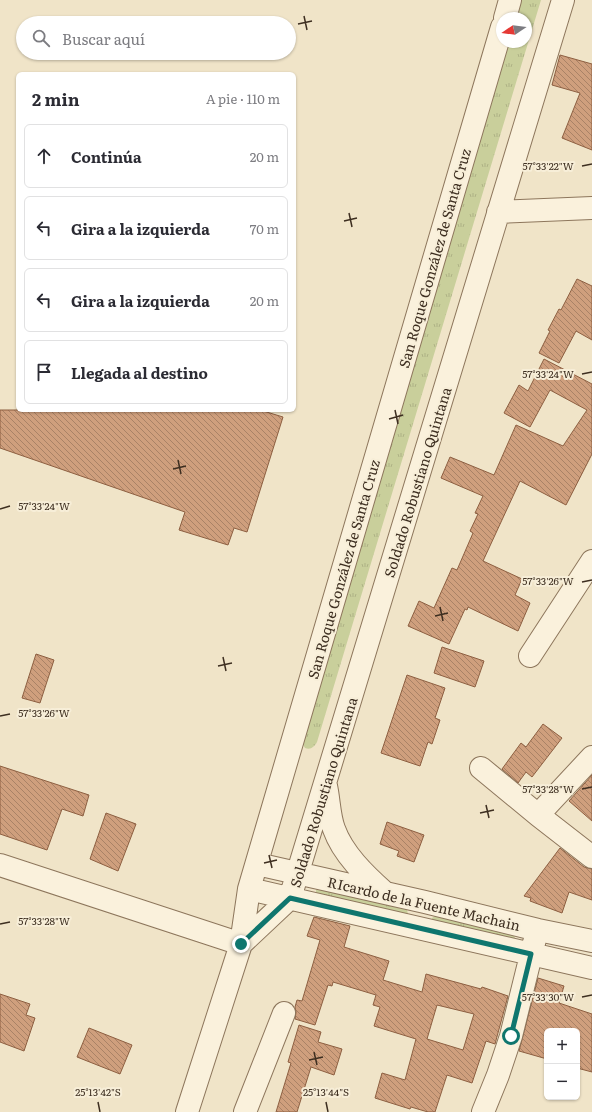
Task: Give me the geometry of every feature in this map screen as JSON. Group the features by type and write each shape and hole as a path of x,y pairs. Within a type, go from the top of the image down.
{"street":[{"path":"507,12 510,0"},
{"name":"Soldado Robustiano Quintana","path":"241,944 290,898 562,0"},
{"name":"San Roque González de Santa Cruz","path":"187,1112 241,944 249,889 496,47"},
{"path":"498,212 592,208"},
{"path":"530,656 592,561"},
{"path":"538,815 592,757"},
{"path":"481,768 592,857"},
{"path":"326,782 334,828 344,848 367,877 385,893"},
{"name":"RIcardo de la Fuente Machain","path":"257,864 538,930 592,941"},
{"path":"0,865 241,944"},
{"name":"RIcardo de la Fuente Machain","path":"249,889 592,968"},
{"path":"483,1112 498,1075 511,1036 538,930"},
{"path":"245,1112 284,1014"}],"green space":[{"path":"518,0 541,0 532,30 532,12 515,12"},
{"path":"504,48 527,48 317,742 312,748 309,749 305,748 302,743"},
{"path":"318,888 407,910 408,914 316,893"},
{"path":"435,916 514,935 515,939 432,921 432,918"}],"building":[{"path":"560,55 592,64 592,150 562,138 580,93 552,85"},
{"path":"577,279 592,286 592,340 576,331 559,363 539,353 550,331 548,330 559,309 561,310"},
{"path":"544,359 592,384 592,454 566,505 520,481 483,561 522,579 515,595 530,603 518,631 468,607 467,610 465,609 449,644 408,626 419,601 434,608 452,568 457,570 473,533 470,531 478,514 475,513 483,496 441,478 450,457 494,475 516,425 563,446 587,410 550,390 530,427 504,413 519,385 528,391"},
{"path":"0,410 16,410 16,412 267,412 283,417 247,532 234,528 228,545 179,530 185,512 0,448"},
{"path":"442,647 484,661 475,687 434,673"},
{"path":"36,654 54,660 40,703 22,698"},
{"path":"407,675 445,688 435,718 440,720 432,744 428,742 420,766 381,753"},
{"path":"543,724 562,738 532,777 526,772 518,783 502,769 521,743 526,747"},
{"path":"0,766 89,795 83,816 62,809 47,850 0,834"},
{"path":"592,775 592,821 569,801"},
{"path":"106,813 136,824 118,871 90,859"},
{"path":"387,822 424,835 414,862 397,856 399,851 380,844"},
{"path":"560,848 584,867 592,869 592,900 569,892 562,913 530,901 531,898 524,896"},
{"path":"314,917 350,926 344,947 389,961 383,980 422,992 426,974 481,989 482,987 508,996 495,1044 486,1041 472,1083 447,1075 435,1112 428,1112 411,1107 410,1109 375,1098 382,1073 405,1080 416,1039 374,1026 380,1007 373,1005 376,995 333,982 332,986 328,985 315,1025 295,1019 295,1007 297,1000 302,1001 320,940 307,936","holes":["437,1005 474,1014 463,1050 427,1039"]},
{"path":"538,978 564,986 559,1003 592,1014 592,1072 580,1069 580,1028 544,1028 544,1058 519,1051"},
{"path":"0,994 30,1004 26,1015 35,1018 24,1051 0,1042"},
{"path":"299,1025 321,1032 318,1042 342,1049 334,1075 311,1067 297,1112 276,1112 291,1063 288,1062"},
{"path":"89,1028 132,1045 120,1074 77,1057"}],"route":[{"path":"241,944 290,898 531,954 511,1036"}]}
